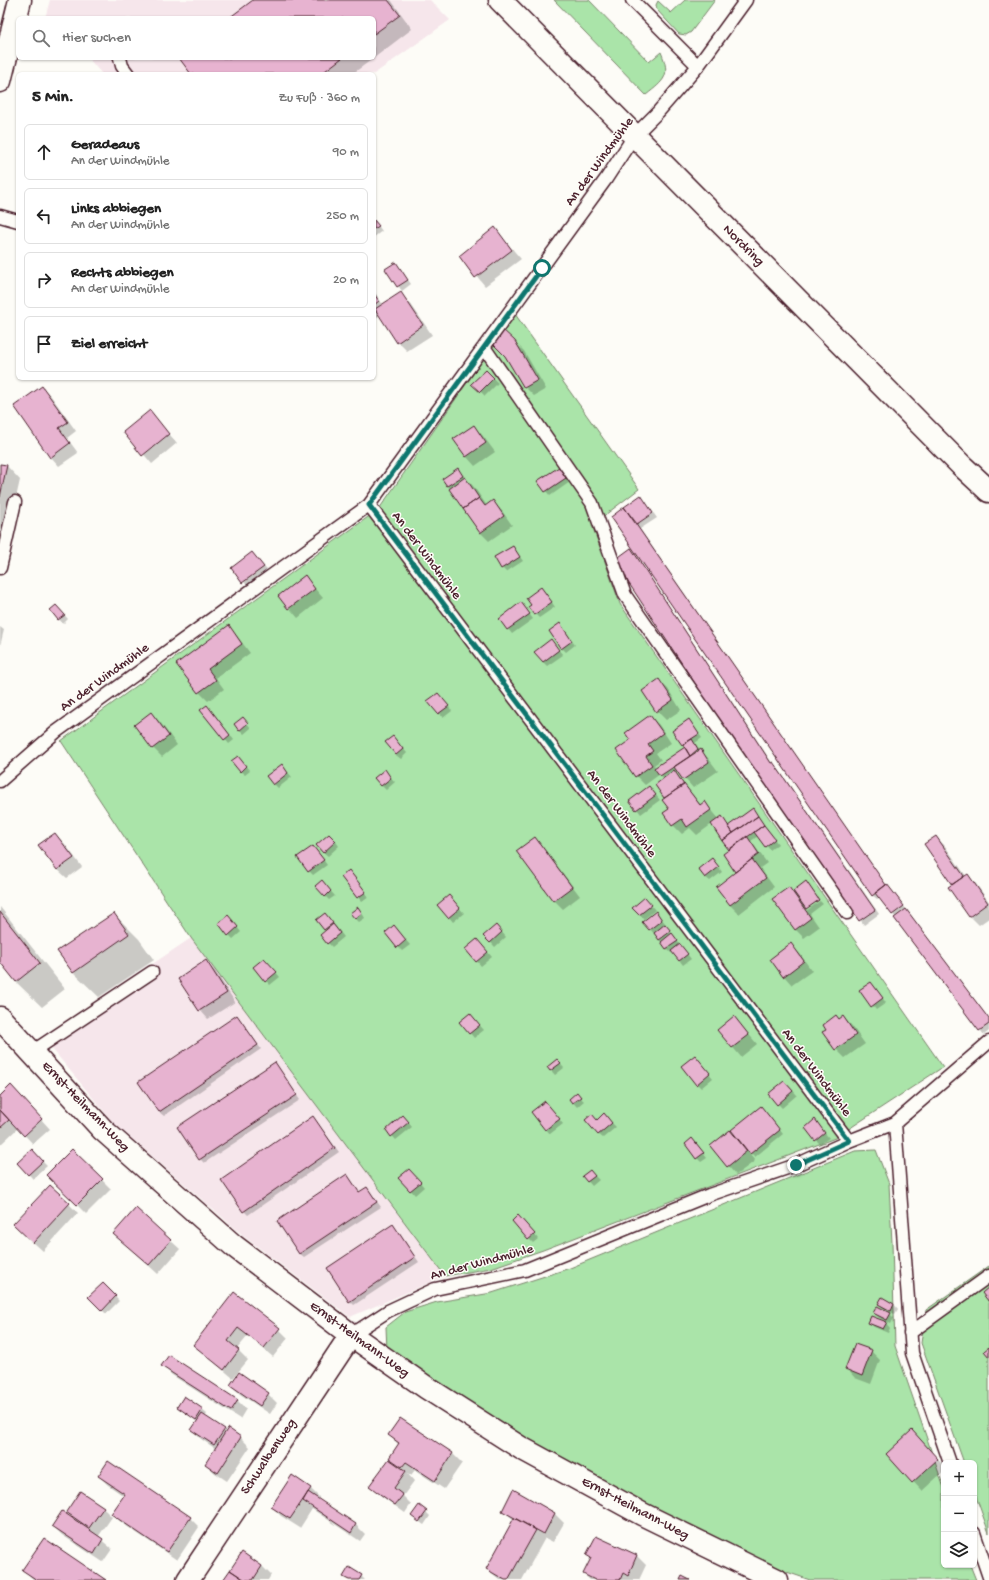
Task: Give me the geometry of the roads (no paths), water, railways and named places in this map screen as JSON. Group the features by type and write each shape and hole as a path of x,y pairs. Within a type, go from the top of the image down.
{"street":[{"path":"16,16 20,0"},
{"name":"Nordring","path":"500,0 961,465 989,491"},
{"path":"0,81 16,16"},
{"name":"Ernst-Heilmann-Weg","path":"0,1018 103,1130 228,1241 351,1335 427,1388 521,1448 642,1514 772,1579"},
{"name":"Schwalbenweg","path":"188,1580 351,1335"}],"lane":[{"path":"632,0 698,66"},
{"name":"An der Windmühle","path":"0,781 56,732 369,505 606,179 634,136 658,112 698,66 746,0"},
{"path":"120,60 122,66 126,72"},
{"path":"0,216 16,222"},
{"path":"484,347 592,503 625,595 847,913"},
{"path":"0,568 15,502"},
{"name":"An der Windmühle","path":"369,505 849,1141"},
{"path":"32,1052 152,972"},
{"name":"An der Windmühle","path":"351,1335 388,1311 434,1289 525,1270 709,1195 796,1165 849,1141 895,1123 989,1042"},
{"path":"895,1123 912,1353 949,1460"},
{"path":"910,1333 989,1276"},
{"path":"977,1542 989,1577"}]}
